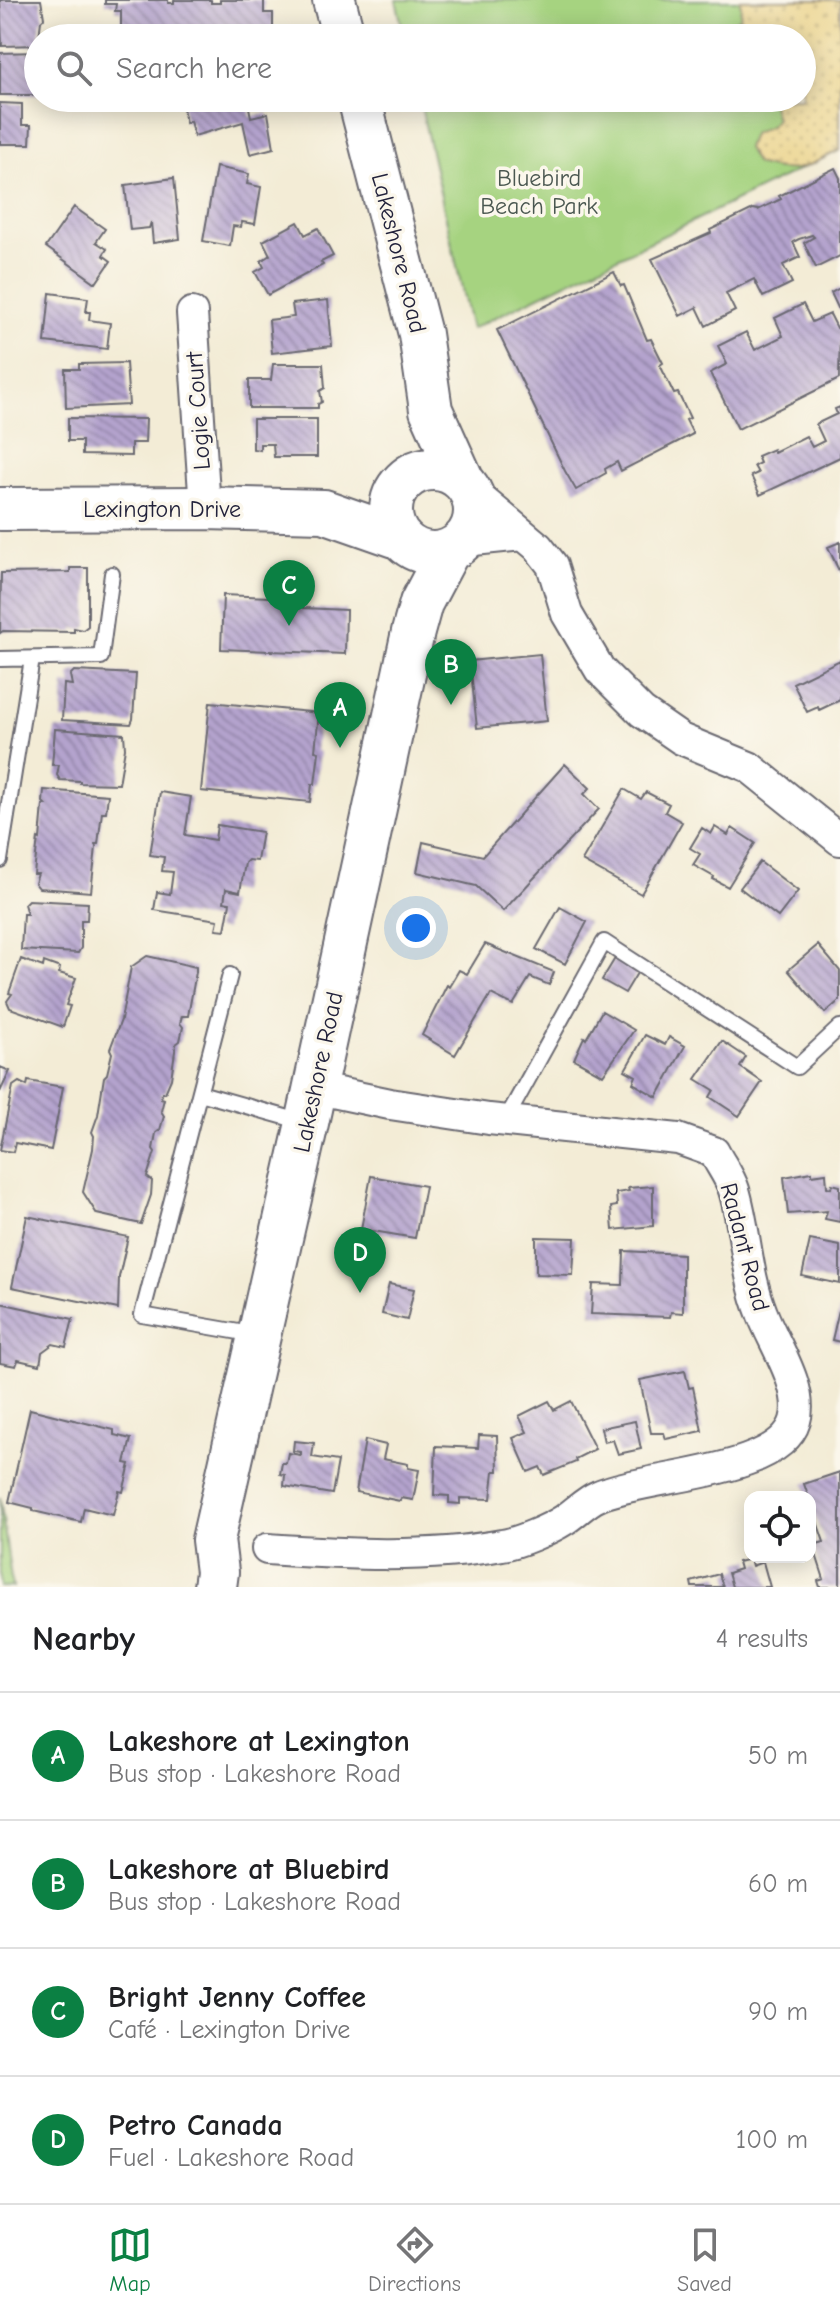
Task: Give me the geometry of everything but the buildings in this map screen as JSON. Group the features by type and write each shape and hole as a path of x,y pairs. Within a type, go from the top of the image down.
{"main road":[{"path":"334,0 340,24"},
{"name":"Lakeshore Road","path":"363,112 420,334 431,410 466,485"},
{"name":"Lakeshore Road","path":"401,484 431,410"},
{"path":"434,468 449,471 466,485 476,508 473,526 432,545 392,523 391,506 401,484 419,470 434,468"},
{"name":"Lexington Drive","path":"324,511 401,484"},
{"name":"Lexington Drive","path":"0,509 324,511 432,545"},
{"name":"Lakeshore Road","path":"215,1587 217,1572 213,1540 432,545"},
{"name":"Lakeshore Road","path":"185,1587 189,1570 213,1540"}],"street":[{"name":"Logie Court","path":"192,313 205,508"},
{"path":"466,485 538,547 552,565 567,614 600,670 642,712 681,739 749,767 840,840"},
{"path":"432,545 523,535"},
{"name":"Radant Road","path":"267,1549 339,1553 416,1552 505,1545 562,1521 597,1496 755,1457 781,1443 795,1421 795,1392 757,1299 733,1188 714,1152 678,1139 505,1121 390,1104 310,1106"}],"lane":[{"path":"0,659 101,657 112,574"},
{"path":"0,860 32,659"},
{"path":"505,1121 604,942 797,1067 840,1027"},
{"path":"230,975 142,1315 260,1336"},
{"path":"200,1093 310,1106"}],"green space":[{"name":"Bluebird Beach Park","path":"396,0 830,0 840,150 471,329 422,112 816,112 816,24 402,24"},
{"path":"0,1498 12,1586 14,1587 0,1587"}],"sand":[{"path":"739,0 840,0 840,150 791,170 756,164 747,148 752,134 770,126 776,119 774,112 816,112 816,24 727,24 740,18"}],"place":[{"name":"Bright Jenny Coffee","path":"289,626"},
{"name":"Lakeshore at Bluebird","path":"451,705"},
{"name":"Lakeshore at Lexington","path":"340,748"},
{"name":"Petro Canada","path":"360,1293"}]}
